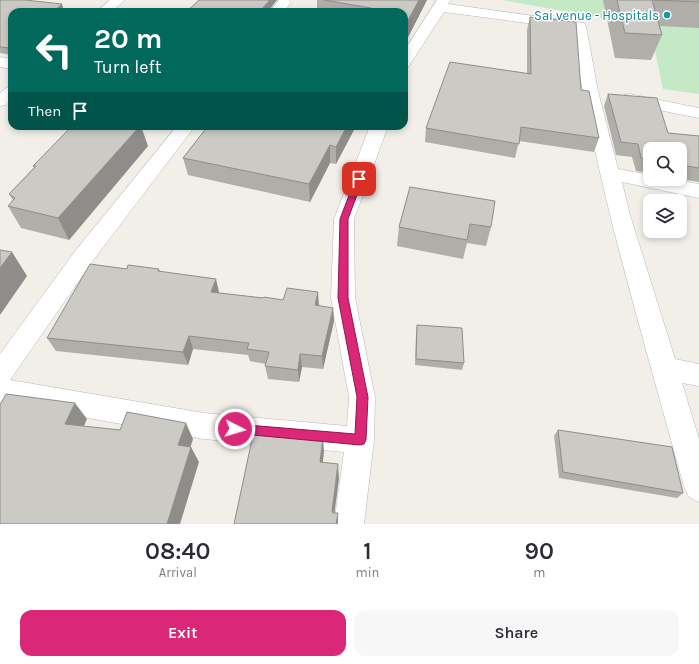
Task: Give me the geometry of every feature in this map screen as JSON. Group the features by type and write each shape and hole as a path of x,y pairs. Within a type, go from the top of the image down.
{"street":[{"path":"108,8 118,0"},
{"path":"408,58 442,4 579,26 603,93 611,174 620,215 666,369 699,487"},
{"path":"603,93 699,113"},
{"path":"0,101 8,94"},
{"path":"0,374 84,256 183,130"},
{"path":"349,524 360,440 362,397 343,298 344,219 377,130"},
{"path":"611,174 699,191"},
{"path":"666,369 699,375"},
{"path":"0,390 204,426 360,440"}],"green space":[{"path":"502,0 699,0 699,94 663,89 650,27"}],"building":[{"path":"0,0 25,0 62,4 58,8 8,8 8,48 0,47"},
{"path":"199,0 269,1 263,8 190,8"},
{"path":"324,0 419,0 408,21 408,8 371,8"},
{"path":"617,0 652,0 662,35 625,33"},
{"path":"654,0 699,0 699,2"},
{"path":"530,17 576,22 581,90 589,91 599,138 521,127 519,144 426,128 450,62 531,74"},
{"path":"608,94 657,98 668,133 699,136 699,168 687,166 687,142 643,142 643,158 641,158 638,144 621,142"},
{"path":"68,130 136,130 58,218 8,206 15,198 9,194 36,166 33,166"},
{"path":"205,130 345,130 336,147 330,145 309,184 183,158"},
{"path":"410,187 495,201 491,227 470,224 467,240 399,227"},
{"path":"0,250 12,252 0,268"},
{"path":"90,264 127,269 128,265 159,269 158,271 216,279 211,292 283,300 287,288 318,292 315,305 333,308 322,356 300,354 298,370 265,366 269,352 247,349 249,343 189,336 183,352 47,338"},
{"path":"417,325 462,328 464,363 416,359"},
{"path":"6,394 75,403 65,424 120,430 127,412 186,423 178,445 191,447 167,524 0,524 0,405"},
{"path":"254,430 323,437 320,462 338,464 332,511 333,513 338,513 336,524 234,524"},
{"path":"558,430 672,447 683,493 563,472"}],"place":[{"name":"Sai venue - Hospitals","path":"667,15"}],"route":[{"path":"235,429 360,440 362,397 343,298 344,219 359,179"}]}
